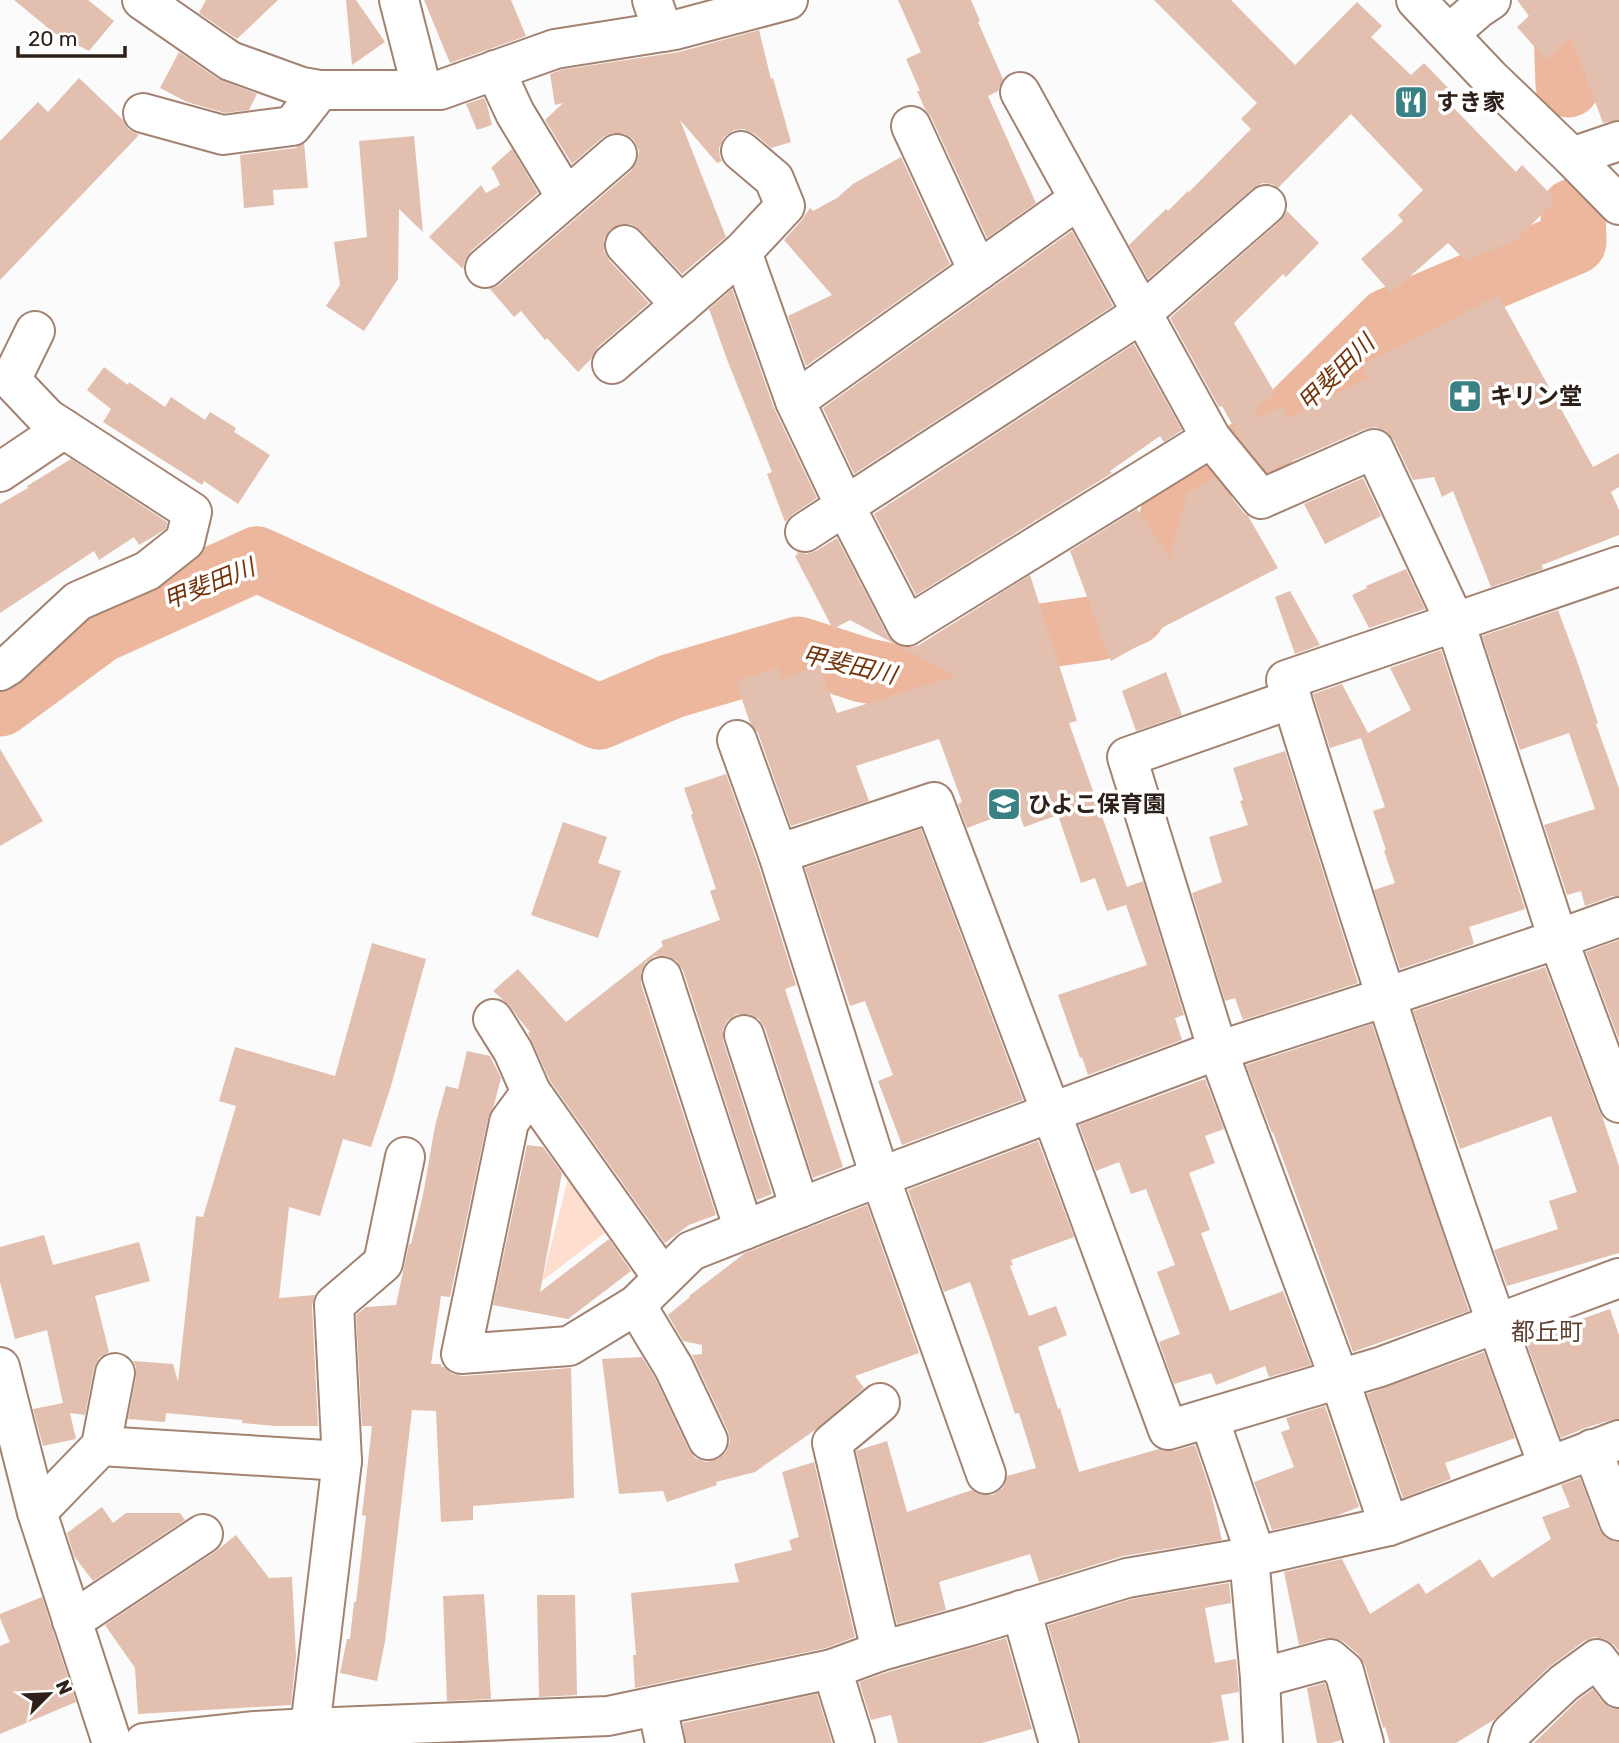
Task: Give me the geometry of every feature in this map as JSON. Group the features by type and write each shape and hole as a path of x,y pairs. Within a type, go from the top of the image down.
{"street":[{"path":"399,0 422,90"},
{"path":"160,5 230,61 302,87 320,90 440,90 658,16 788,0"},
{"path":"1416,0 1490,78 1619,205"},
{"path":"1449,34 1491,0"},
{"path":"495,70 515,113 566,197"},
{"path":"143,113 223,135 292,127 320,90"},
{"path":"1020,92 1221,450 1261,499 1374,449 1455,622 1558,939 1619,1103"},
{"path":"911,126 978,271"},
{"path":"1572,157 1619,141"},
{"path":"612,365 742,252 785,206 774,179 741,151"},
{"path":"485,268 617,153"},
{"path":"795,401 1079,199"},
{"path":"805,531 1142,313 1266,205"},
{"path":"625,244 681,305"},
{"path":"742,252 795,401 845,506 908,626 1221,450"},
{"path":"0,671 78,601 147,571 185,541 192,512 47,418 11,380 35,331"},
{"path":"0,472 64,429"},
{"path":"1548,1465 1496,1324 1386,997 1286,680 1619,566"},
{"path":"1292,699 1127,757 1217,1051 1339,1378 1389,1526"},
{"path":"737,740 778,854 880,1177 986,1475"},
{"path":"778,854 934,803 1052,1112 1168,1430 1381,1367 1619,1278"},
{"path":"531,1092 509,1122 461,1354 569,1346 636,1305 691,1251 1217,1051 1386,997 1619,917"},
{"path":"662,977 744,1230"},
{"path":"493,1018 513,1051 531,1092 663,1278"},
{"path":"744,1035 800,1208"},
{"path":"310,1728 342,1461 334,1305 383,1264 405,1157"},
{"path":"636,1305 674,1368 708,1440"},
{"path":"0,1367 37,1512 111,1743"},
{"path":"37,1512 101,1446 115,1373"},
{"path":"880,1404 832,1443 881,1651"},
{"path":"1209,1418 1252,1557 1263,1743"},
{"path":"144,1743 310,1728 421,1734 573,1730 608,1716 832,1669 881,1651 1127,1578 1252,1557 1389,1526 1606,1445 1619,1521"},
{"path":"101,1446 342,1461"},
{"path":"72,1621 203,1534"},
{"path":"1021,1610 1052,1741"},
{"path":"1260,1678 1330,1659 1344,1671 1364,1743"},
{"path":"1508,1743 1511,1733 1564,1683 1597,1659 1619,1688"},
{"path":"832,1669 855,1743"},
{"path":"657,1706 665,1743"}],"shaded area":[{"path":"570,1171 610,1229 542,1281"}],"building":[{"path":"14,0 88,0 114,21 89,51 53,32"},
{"path":"206,0 278,0 237,39 199,13"},
{"path":"346,0 356,0 385,42 352,65"},
{"path":"424,0 511,0 526,36 450,63"},
{"path":"898,0 971,0 1003,79 998,91 988,96 1036,203 987,238 917,91 920,91 906,59 921,52"},
{"path":"1154,0 1231,0 1295,65 1357,2 1382,26 1371,37 1411,75 1424,63 1452,92 1445,99 1516,172 1522,165 1556,200 1516,240 1466,261 1448,243 1391,293 1361,259 1403,221 1398,215 1423,190 1351,114 1278,188 1262,183 1252,189 1148,279 1129,245 1166,209 1168,211 1189,192 1251,129 1241,119 1257,103"},
{"path":"1517,0 1619,0 1619,120 1603,123 1571,37 1546,60 1517,27 1529,16"},
{"path":"759,30 791,142 771,148 755,134 744,129 734,130 724,137 719,148 722,161 717,163 680,120 726,237 682,274 631,224 621,224 611,229 604,239 604,251 609,260 649,303 598,347 578,372 547,338 545,340 521,311 514,317 490,289 499,285 631,171 637,162 639,151 634,140 625,134 612,133 603,137 572,164 545,120 563,103 555,105 550,74 560,70 679,52"},
{"path":"179,52 218,79 257,94 249,110 225,113 187,102 160,88"},
{"path":"79,78 122,119 128,129 139,135 0,280 0,141 38,102 48,112"},
{"path":"484,98 492,125 477,130 466,104"},
{"path":"414,136 423,232 399,209 398,279 364,331 326,306 340,285 334,242 367,237 359,141"},
{"path":"304,142 308,188 273,190 274,205 244,208 240,155 295,148"},
{"path":"512,149 538,193 471,251 463,269 429,237 481,185 486,193 500,185 491,168"},
{"path":"901,157 950,264 806,366 788,316 832,295 784,240 810,208 813,211 837,198 853,184"},
{"path":"1287,211 1319,243 1286,277 1283,274 1234,323 1275,393 1255,411 1260,417 1282,406 1289,418 1368,378 1362,365 1498,295 1593,467 1619,453 1619,487 1611,492 1619,510 1619,535 1542,565 1543,569 1491,587 1453,491 1442,497 1434,477 1413,480 1394,440 1386,431 1376,427 1365,429 1267,472 1242,442 1222,406 1219,407 1170,318 1280,221"},
{"path":"1072,231 1113,306 854,474 823,408"},
{"path":"732,289 774,408 817,498 785,522 767,474 772,472 709,309"},
{"path":"1134,344 1182,430 1164,442 1160,436 1110,471 1112,473 916,595 874,514"},
{"path":"104,367 165,407 171,397 205,420 210,412 236,428 234,432 270,455 238,504 204,481 202,485 103,422 111,409 87,390"},
{"path":"71,459 167,522 166,529 139,545 134,537 99,560 94,551 0,613 0,504"},
{"path":"1215,477 1248,516 1278,568 1152,633 1154,637 1111,661 1070,551 1137,509 1170,558 1187,493"},
{"path":"1363,478 1381,516 1325,544 1304,504"},
{"path":"837,538 888,636 895,644 850,620 833,629 795,556 797,552 807,554 816,551"},
{"path":"1406,569 1425,609 1369,628 1352,595"},
{"path":"1030,575 1077,721 1069,723 1127,887 1143,881 1184,1015 1175,1018 1182,1040 1088,1075 1058,995 1147,965 1126,905 1107,911 1095,878 1081,883 1058,815 1024,827 1018,809 967,828 958,804 962,802 939,739 856,766 869,801 791,826 758,733 750,723 736,682 778,667 782,679 819,665 837,713 956,676 898,645 908,648 919,645"},
{"path":"1290,591 1320,645 1295,654 1275,597"},
{"path":"1558,610 1619,788 1619,896 1585,906 1581,891 1567,895 1544,825 1595,809 1569,733 1520,750 1482,636"},
{"path":"1441,650 1525,909 1469,927 1474,944 1400,969 1374,890 1395,883 1373,811 1385,807 1361,738 1330,748 1313,694 1342,684 1368,733 1411,710 1390,668"},
{"path":"1166,672 1182,715 1136,731 1122,691"},
{"path":"0,749 43,821 0,846"},
{"path":"1285,751 1358,983 1243,1020 1235,998 1225,1001 1192,893 1222,882 1209,837 1248,825 1233,768"},
{"path":"726,774 796,985 785,989 843,1167 813,1178 765,1028 759,1019 749,1014 737,1014 727,1021 723,1030 723,1041 772,1194 757,1200 683,970 677,961 667,956 655,956 646,962 641,972 641,984 716,1215 689,1225 665,1243 550,1081 528,1033 530,1032 511,1007 493,991 518,969 566,1022 663,946 661,941 720,920 710,891 716,889 684,788"},
{"path":"563,822 607,837 598,863 621,871 598,938 531,915"},
{"path":"921,829 1023,1100 902,1145 878,1081 893,1075 865,1001 850,1006 805,868"},
{"path":"1619,940 1619,1040 1586,952"},
{"path":"372,943 426,959 371,1147 343,1139 320,1216 289,1207 279,1298 315,1295 312,1306 318,1426 275,1426 166,1413 165,1422 128,1419 136,1377 133,1361 173,1364 178,1382 196,1216 203,1217 236,1106 219,1101 235,1047 335,1076"},
{"path":"1545,967 1619,1166 1619,1253 1507,1286 1494,1250 1558,1229 1549,1201 1577,1192 1551,1116 1460,1149 1413,1011"},
{"path":"1372,1024 1469,1311 1353,1352 1246,1065"},
{"path":"467,1051 490,1056 501,1078 488,1118 450,1297 441,1296 431,1364 441,1364 441,1367 452,1374 463,1376 571,1368 574,1498 473,1506 473,1520 441,1522 436,1411 412,1410 385,1642 377,1681 340,1673 347,1639 350,1639 356,1602 366,1516 362,1515 372,1426 362,1426 356,1315 366,1307 396,1305 446,1086 458,1089"},
{"path":"1205,1079 1224,1129 1205,1136 1215,1163 1189,1173 1210,1230 1201,1233 1230,1311 1283,1291 1311,1365 1269,1377 1265,1366 1216,1385 1211,1373 1174,1384 1159,1342 1180,1334 1157,1272 1175,1265 1146,1189 1131,1194 1119,1162 1096,1171 1079,1125"},
{"path":"1038,1141 1074,1237 1011,1260 1013,1265 1010,1266 1029,1316 1056,1306 1067,1335 1038,1347 1079,1472 1159,1449 1174,1451 1195,1445 1211,1493 1222,1540 1123,1556 1039,1582 1030,1554 939,1582 946,1610 897,1624 856,1451 887,1441 907,1512 972,1490 981,1495 993,1495 1003,1488 1007,1476 1036,1468 1019,1413 1015,1414 970,1282 944,1292 908,1190"},
{"path":"527,1145 543,1147 562,1173 540,1292 609,1239 631,1271 568,1319 493,1305"},
{"path":"867,1205 919,1353 855,1376 864,1388 815,1430 755,1472 716,1482 717,1485 667,1502 663,1491 619,1494 602,1359 642,1357 655,1378 689,1450 695,1458 706,1462 718,1459 726,1452 730,1441 728,1431 692,1355 702,1354 702,1345 683,1341 668,1315 745,1253"},
{"path":"44,1235 53,1265 139,1242 150,1281 95,1296 109,1352 99,1358 94,1368 85,1415 70,1413 76,1439 43,1446 33,1409 63,1403 47,1330 15,1339 0,1282 0,1247"},
{"path":"1610,1309 1619,1335 1619,1419 1561,1438 1525,1339"},
{"path":"1484,1352 1515,1438 1445,1463 1451,1479 1403,1498 1367,1394"},
{"path":"1325,1406 1359,1507 1336,1516 1272,1530 1254,1482 1294,1467 1281,1432 1290,1429 1286,1418"},
{"path":"814,1462 855,1637 826,1648 635,1688 633,1655 636,1655 631,1593 739,1582 734,1564 792,1550 789,1540 799,1537 782,1472"},
{"path":"1580,1478 1599,1529 1606,1538 1619,1542 1619,1652 1605,1639 1594,1637 1584,1641 1549,1667 1495,1719 1456,1743 1390,1743 1365,1665 1358,1654 1344,1642 1334,1638 1299,1645 1284,1572 1342,1559 1370,1614 1419,1583 1426,1594 1480,1559 1492,1578 1551,1539 1542,1517 1570,1507 1561,1485"},
{"path":"102,1507 113,1523 126,1513 180,1513 185,1520 93,1581 74,1556 67,1533"},
{"path":"236,1535 269,1578 292,1577 296,1657 291,1705 138,1714 135,1668 105,1625 215,1552"},
{"path":"1229,1583 1231,1603 1205,1608 1215,1663 1236,1659 1239,1692 1221,1695 1229,1740 1210,1743 1080,1743 1048,1625 1132,1599"},
{"path":"484,1594 491,1699 447,1701 443,1596"},
{"path":"537,1595 575,1595 577,1695 539,1697"},
{"path":"42,1597 76,1702 0,1734 0,1646 10,1642 0,1614"},
{"path":"1006,1638 1032,1729 982,1743 898,1743 891,1715 871,1720 859,1682"},
{"path":"1325,1683 1341,1740 1317,1743 1307,1688"},
{"path":"1593,1689 1610,1708 1619,1709 1619,1743 1534,1743 1578,1700"},
{"path":"817,1694 832,1743 686,1743 683,1723"}],"waterway":[{"name":"甲斐田川","path":"1565,0 1568,85"},
{"name":"甲斐田川","path":"0,704 99,631 257,559 599,717 672,686 798,649 863,670 922,682 969,667 1012,640 1098,628 1133,613 1152,578 1182,487 1265,443 1388,321 1574,242 1573,211"}],"place":[{"name":"すき家","path":"1411,102"},
{"name":"キリン堂","path":"1465,396"},
{"name":"ひよこ保育園","path":"1004,804"}],"district":[{"name":"都丘町","path":"1547,1332"}]}
